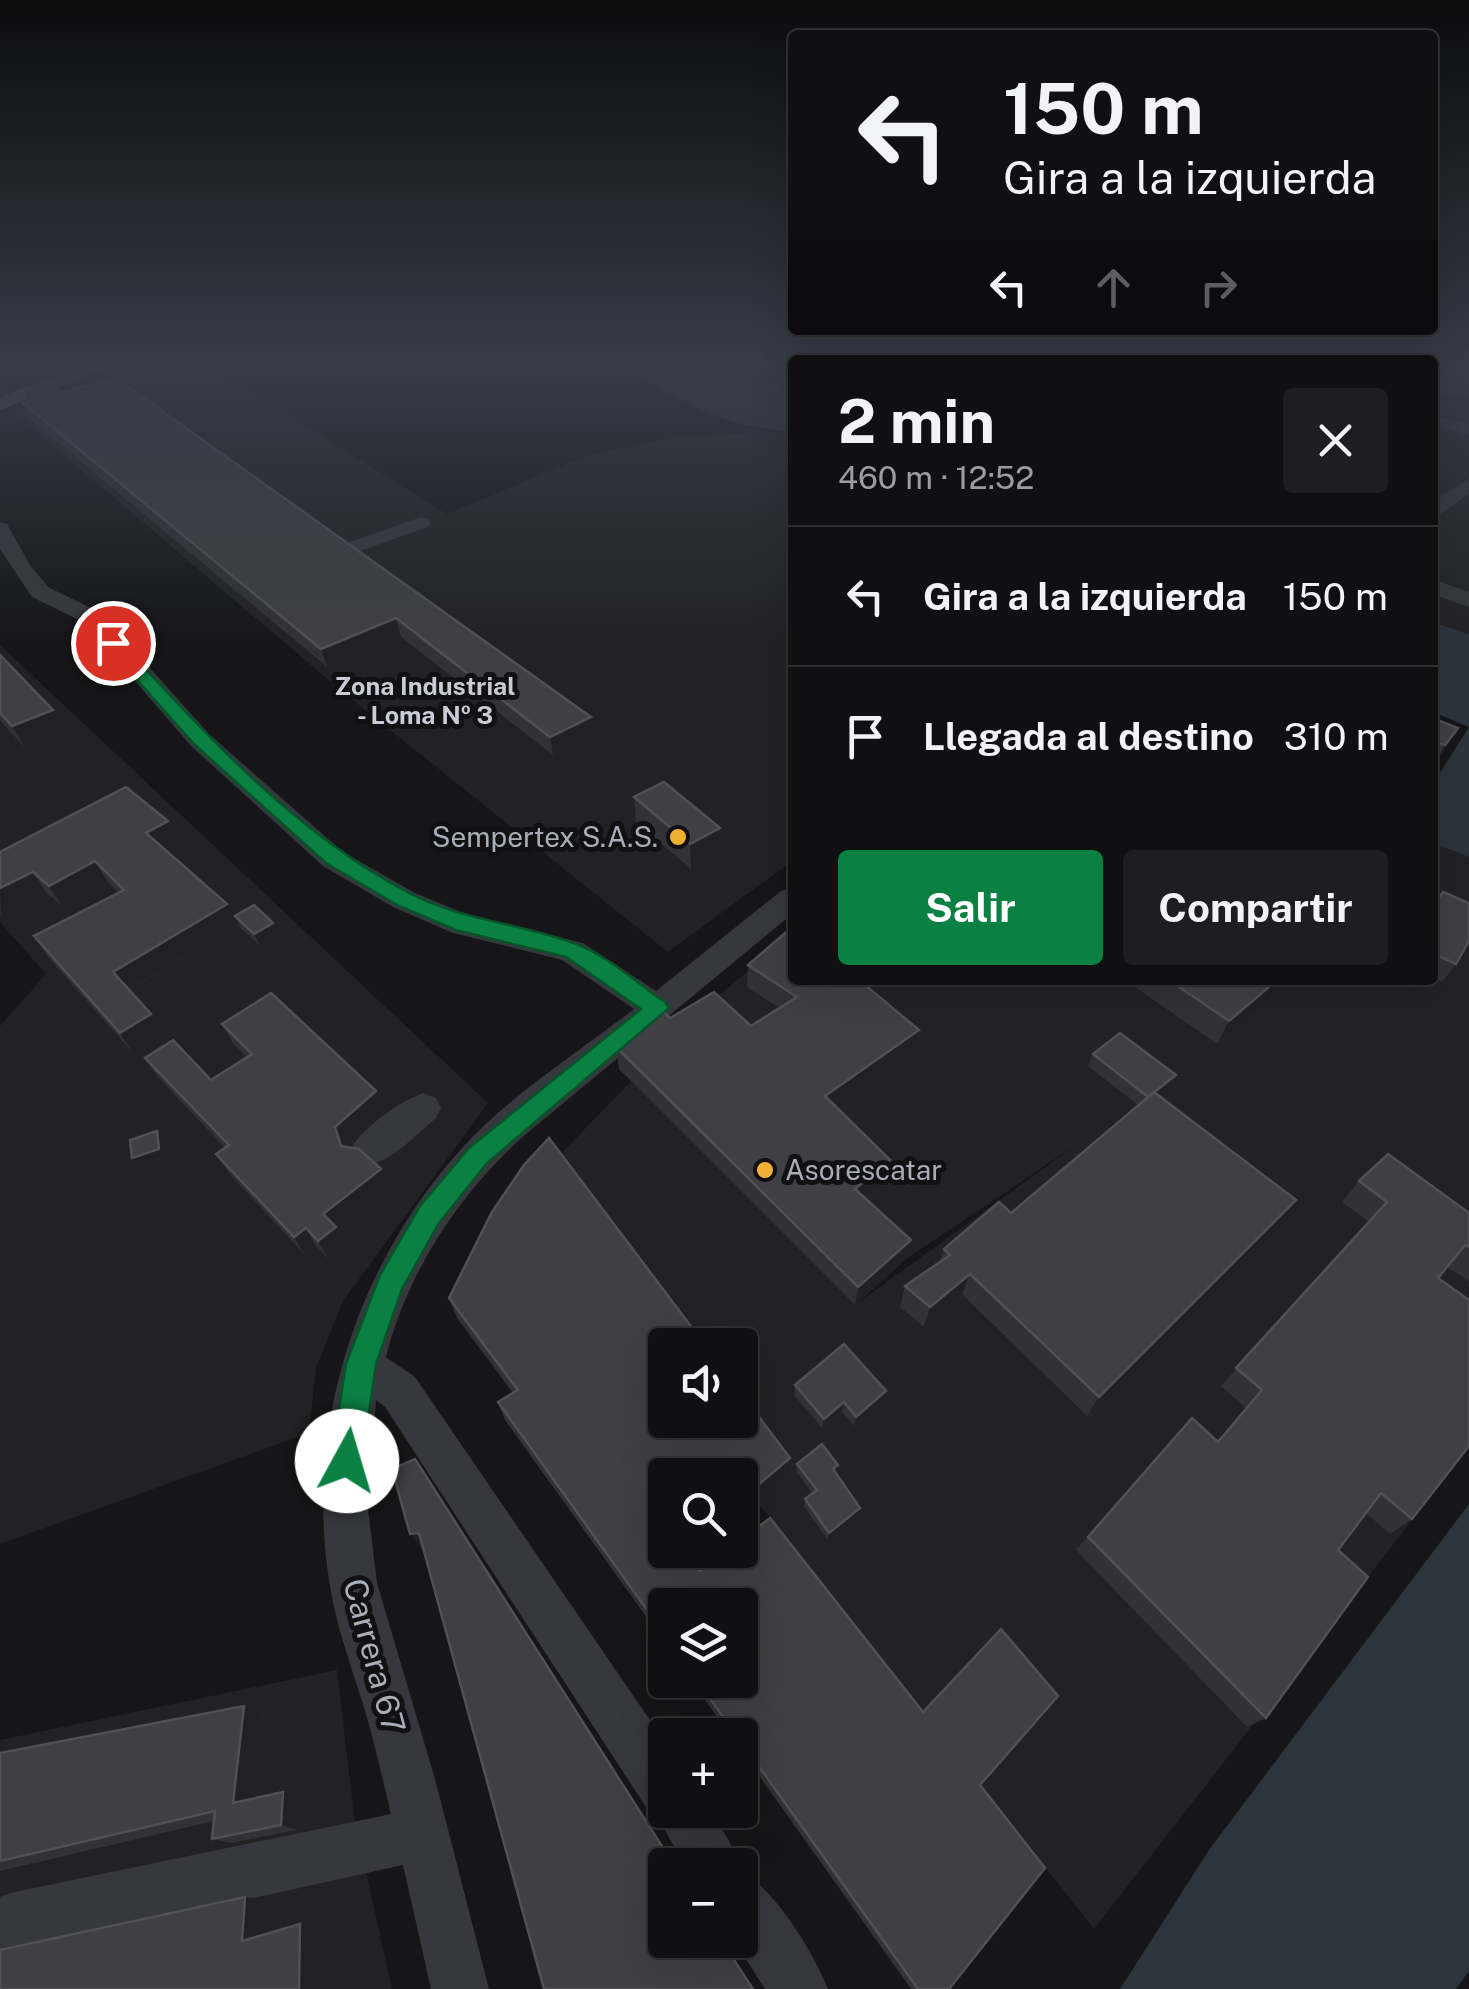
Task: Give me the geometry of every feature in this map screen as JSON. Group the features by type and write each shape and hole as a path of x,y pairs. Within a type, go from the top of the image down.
{"street":[{"path":"1440,511 1469,484"},
{"path":"402,510 348,539 421,523"},
{"path":"0,528 20,567 40,592 93,618 200,740 333,858 404,900 464,925 572,950 657,1008"},
{"path":"1438,588 1469,600"},
{"name":"Carrera 67","path":"460,1989 390,1710 364,1637 350,1565 345,1494 349,1427 361,1364 390,1284 430,1214 478,1155 788,901"},
{"path":"367,1152 422,1108"},
{"path":"361,1364 400,1392 648,1763"},
{"path":"0,1926 10,1920 361,1849 421,1833"},
{"path":"758,1927 799,1989"}],"shaded area":[{"path":"66,457 356,457 447,514 584,457 788,457 788,864 668,952 340,690"},
{"path":"1438,457 1469,457 1469,634 1438,624"},
{"path":"1438,624 1469,634 1469,727 1438,714"},
{"path":"0,645 488,1103 343,1301 316,1368 309,1433 0,1544 0,1026 46,974 0,922"},
{"path":"1469,727 1469,857 1438,845 1438,776"},
{"path":"1438,845 1469,857 1469,1447 1094,1929 758,1503 758,1458 740,1458 740,1438 758,1438 758,1328 682,1328 555,1160 631,1081 855,1305 1076,1145 906,1259 674,1032 788,938 788,985 1438,985"},
{"path":"1469,1504 1469,1971 1456,1989 1120,1989 1209,1850"},
{"path":"337,1670 355,1823 392,1989 0,1989 0,1740"}],"building":[{"path":"88,457 226,457 591,717 550,737 396,618 321,649"},
{"path":"0,655 53,710 12,726 0,713"},
{"path":"1438,720 1458,728 1445,745 1438,743"},
{"path":"664,782 720,828 690,844 634,797"},
{"path":"126,787 168,821 146,833 227,904 113,972 151,1014 120,1033 34,936 124,890 95,861 49,886 33,872 0,888 0,852"},
{"path":"1443,892 1469,903 1469,941 1456,964 1438,956 1438,899"},
{"path":"254,905 273,923 254,934 235,916"},
{"path":"788,930 788,985 865,985 919,1030 825,1096 890,1160 855,1189 911,1240 858,1287 616,1047 662,1011 670,1018 714,992 751,1026 797,997 748,965"},
{"path":"1176,985 1271,985 1229,1021"},
{"path":"271,993 376,1091 335,1127 341,1146 359,1149 381,1169 323,1214 336,1227 318,1241 306,1228 294,1237 216,1154 229,1145 145,1058 173,1040 211,1080 252,1054 222,1024"},
{"path":"1120,1033 1176,1075 1148,1097 1093,1054"},
{"path":"1154,1092 1296,1200 1099,1397 970,1274 930,1307 905,1286 950,1255 944,1249 999,1202 1011,1213"},
{"path":"157,1131 159,1149 132,1158 130,1140"},
{"path":"549,1138 692,1328 648,1328 648,1438 758,1438 758,1416 790,1458 758,1485 758,1458 648,1458 648,1568 758,1568 758,1527 770,1518 923,1712 1001,1629 1058,1696 980,1785 1045,1868 949,1989 918,1989 758,1765 758,1718 724,1718 710,1698 758,1698 758,1588 648,1588 648,1611 498,1402 518,1390 449,1298 492,1212 524,1165"},
{"path":"1388,1154 1469,1213 1469,1247 1465,1245 1438,1278 1469,1300 1469,1446 1412,1519 1381,1493 1338,1550 1368,1577 1266,1718 1088,1537 1192,1418 1218,1442 1262,1390 1236,1368 1387,1202 1359,1181"},
{"path":"844,1344 886,1391 856,1417 844,1402 824,1419 795,1385"},
{"path":"822,1444 838,1465 833,1469 860,1508 829,1533 805,1499 817,1490 797,1464"},
{"path":"415,1459 663,1848 648,1848 648,1958 733,1958 753,1989 544,1989 419,1533 410,1534 392,1469"},
{"path":"244,1706 233,1803 283,1792 281,1825 212,1839 215,1811 0,1861 0,1753"},
{"path":"245,1897 242,1941 300,1924 299,1989 0,1989 0,1950"}],"place":[{"name":"Sempertex S.A.S.","path":"678,837"},
{"name":"Asorescatar","path":"765,1170"}],"district":[{"name":"Zona Industrial - Loma Nº 3","path":"425,700"}],"route":[{"path":"113,643 200,740 333,858 404,900 464,925 572,950 657,1008 478,1155 430,1214 390,1284 361,1364 347,1461"}]}
